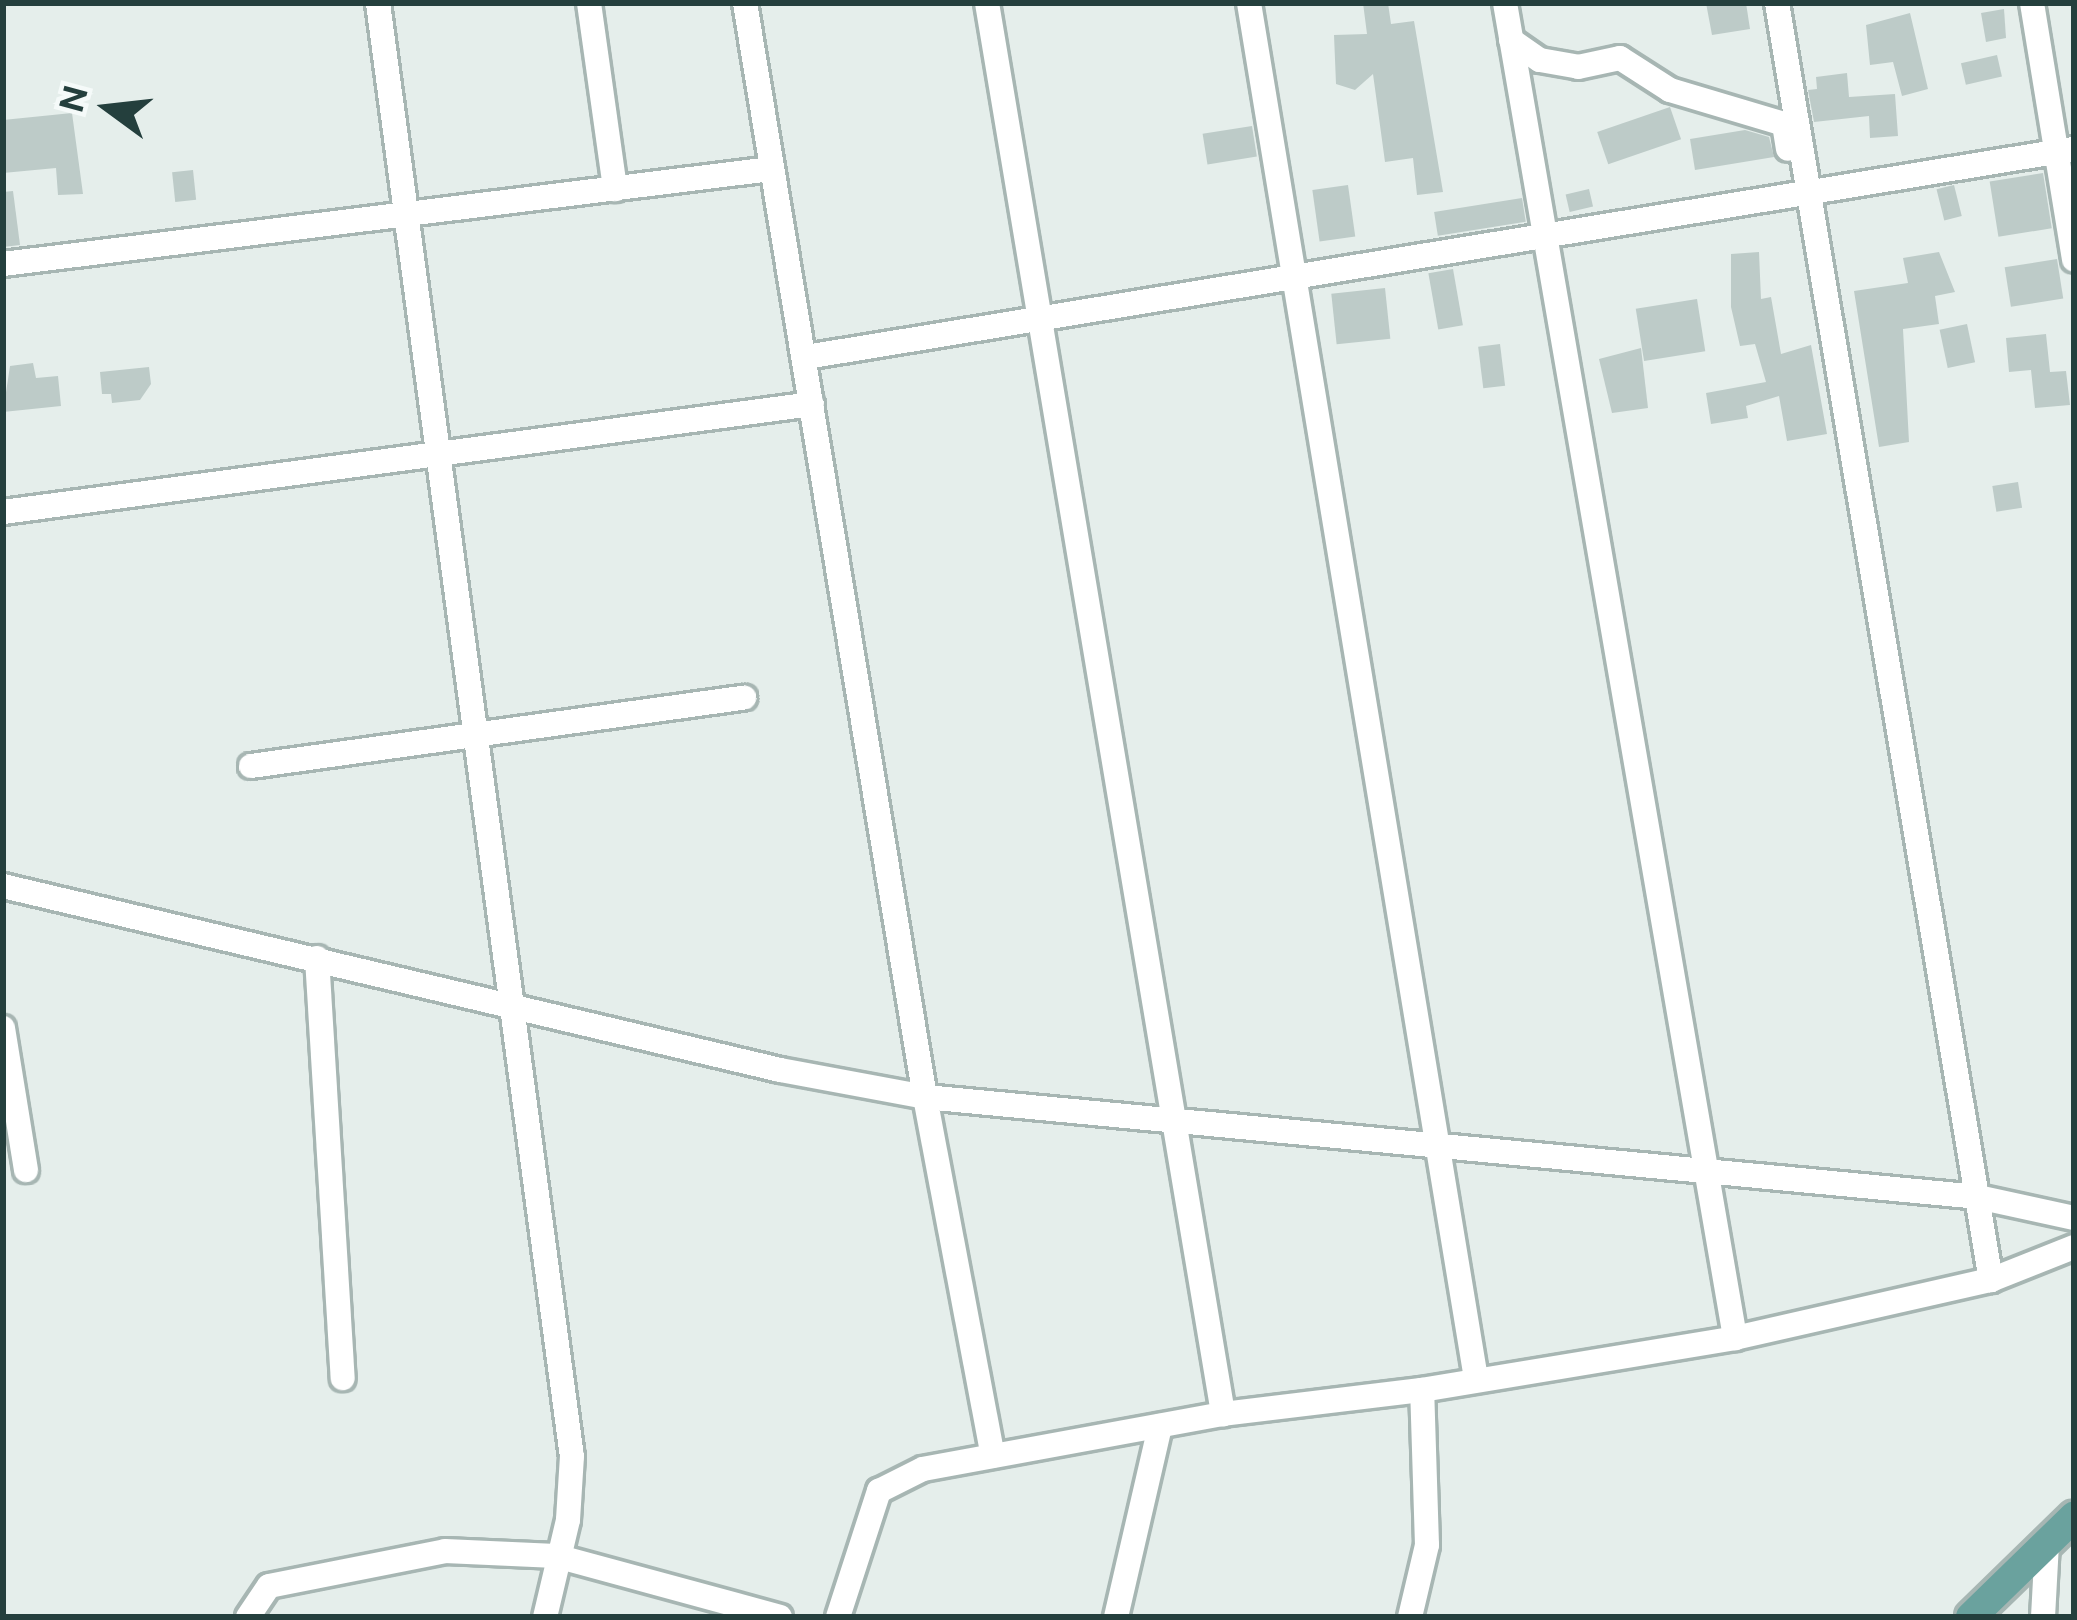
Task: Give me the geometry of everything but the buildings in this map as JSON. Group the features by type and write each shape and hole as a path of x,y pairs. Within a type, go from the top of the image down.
{"main road":[{"path":"1971,1617 2074,1517"}],"street":[{"path":"378,3 478,735 508,1004 572,1456 570,1510 544,1617"},
{"path":"589,3 615,189"},
{"path":"745,3 926,1097 993,1456"},
{"path":"987,3 1223,1414"},
{"path":"1249,3 1476,1379"},
{"path":"1505,3 1735,1338"},
{"path":"1777,3 1898,751 1991,1280"},
{"path":"2032,3 2064,150 2074,260"},
{"path":"1511,40 1540,60 1590,68 1620,58 1670,90 1784,124 1793,176 1809,186"},
{"path":"806,356 1037,315 1547,239 1809,186 2064,150"},
{"path":"3,264 771,169"},
{"path":"3,512 812,404"},
{"path":"251,766 744,698"},
{"path":"3,886 926,1097 1440,1151 1704,1169 1978,1197 2074,1218"},
{"path":"317,958 344,1378"},
{"path":"3,1028 26,1171"},
{"path":"838,1617 879,1491 923,1468 1223,1414 1422,1390 1735,1338 1991,1280 2074,1247"},
{"path":"1410,1617 1427,1545 1422,1390"},
{"path":"1116,1617 1160,1426"},
{"path":"2043,1617 2047,1544"},
{"path":"248,1617 269,1586 445,1551 556,1556 780,1617"}]}
